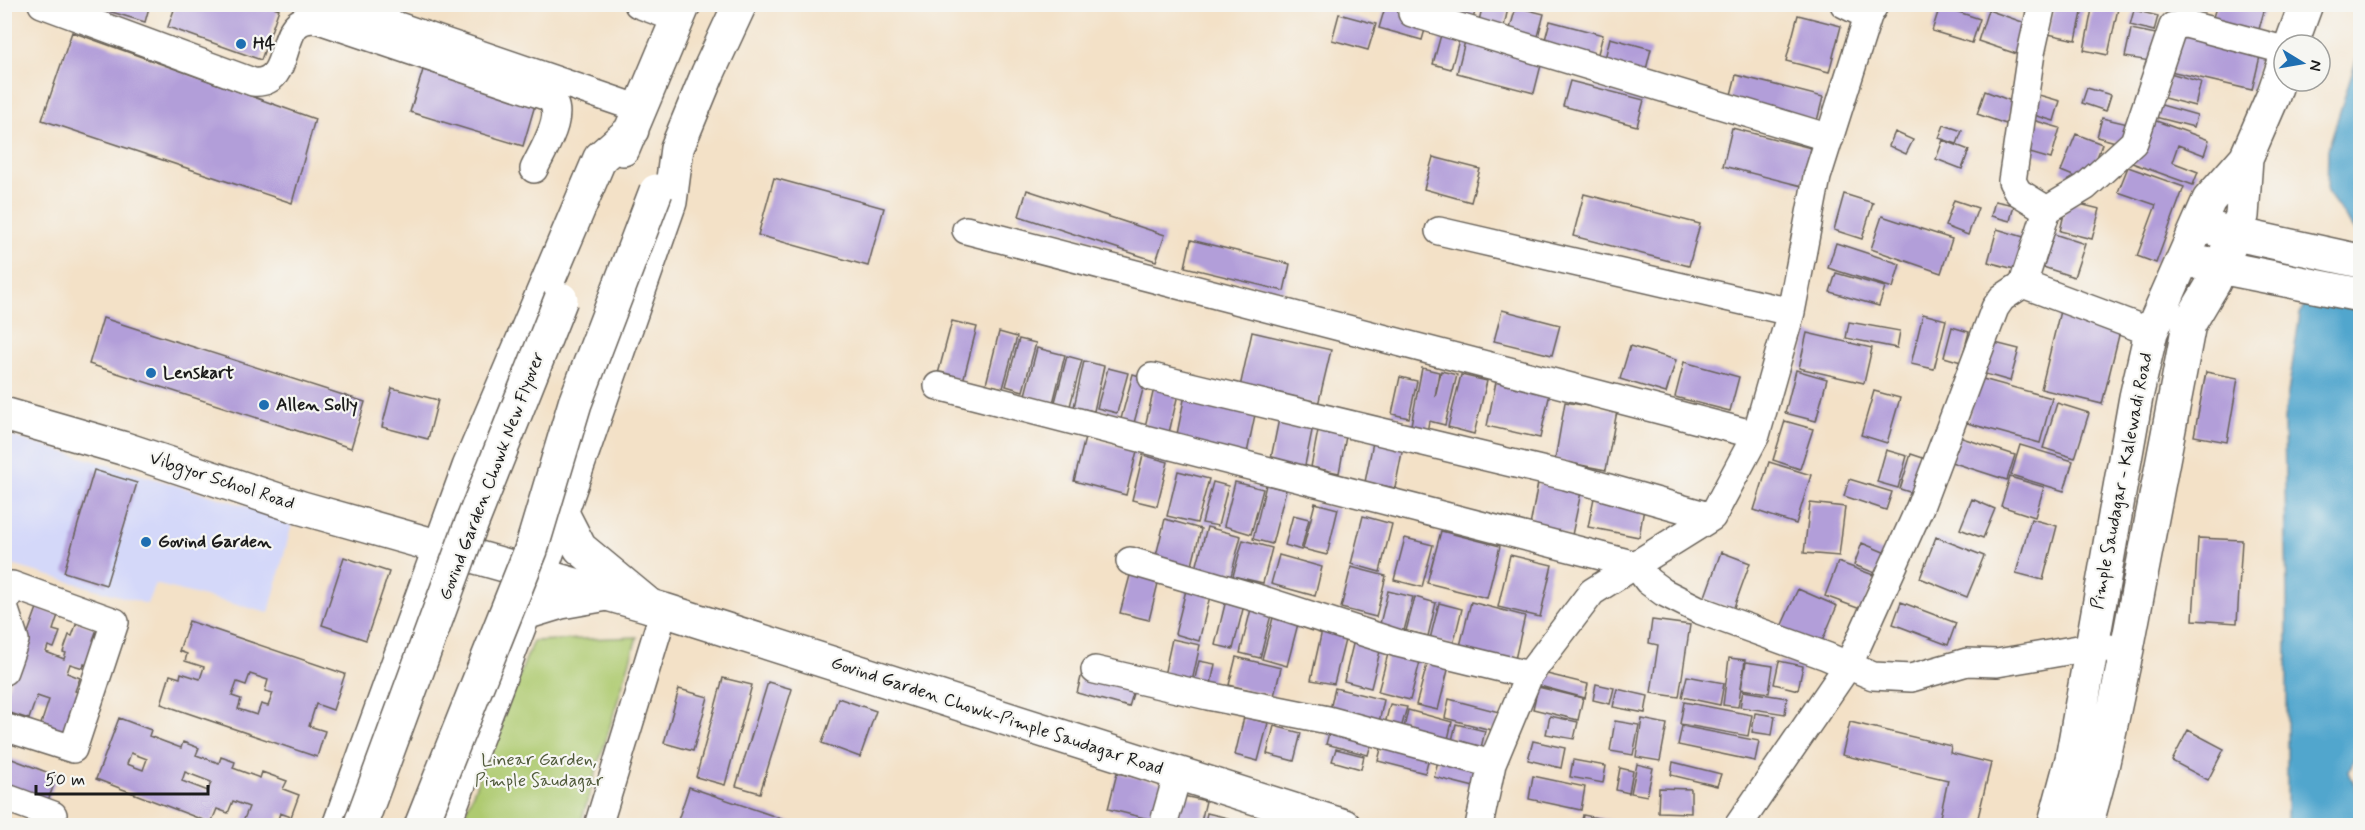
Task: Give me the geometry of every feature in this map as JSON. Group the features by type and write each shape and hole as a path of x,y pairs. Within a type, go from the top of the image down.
{"main road":[{"path":"421,825 531,550 574,403 657,191 740,4"},
{"path":"2295,33 2306,4"},
{"name":"Govind Garden Chowk New Flyover","path":"360,825 469,530 561,299 681,12"},
{"name":"Pimple Saudagar - Kalewadi Road","path":"2054,825 2072,759 2136,397 2151,332 2209,200 2246,158 2274,93"},
{"path":"339,825 469,467 600,158 636,119"},
{"path":"443,825 562,513 670,202 677,148"},
{"name":"Pimple Saudagar - Kalewadi Road","path":"2086,825 2102,767 2127,649 2189,324 2220,268 2242,216 2246,158"},
{"path":"2197,224 2234,235 2361,261"},
{"path":"2182,259 2361,295"},
{"name":"Vibgyor School Road","path":"4,414 122,448 302,508 538,576"},
{"path":"562,513 580,548 657,608"},
{"name":"Govind Garden Chowk-Pimple Saudagar Road","path":"538,576 657,608 1340,825"},
{"path":"525,613 561,602 607,594"}],"street":[{"path":"42,4 253,82 264,83 274,77 294,29 300,21 309,18 549,97 555,102 558,111 556,121 534,169"},
{"path":"334,4 636,119"},
{"path":"638,4 681,12"},
{"path":"2042,4 2031,53 2012,181 2018,192 2047,210"},
{"path":"1479,825 1492,764 1529,675 1592,592 1712,517 1756,435 1791,312 1817,177 1830,138 1862,8"},
{"path":"1412,13 1830,138"},
{"path":"1738,825 1849,664 1920,507 1995,308 2002,298 2023,284 2047,210 2085,187 2134,142 2173,26 2186,24 2272,47"},
{"path":"966,230 1756,435"},
{"path":"1439,231 1791,312"},
{"path":"2023,284 2151,332"},
{"path":"1152,376 1555,473 1712,517"},
{"path":"938,386 1636,565 1648,581 1663,592 1699,610 1849,664 1873,676 1911,678 1967,662 1997,663 2091,647 2127,649"},
{"path":"1130,561 1257,598 1397,643 1529,675"},
{"path":"4,671 15,640 4,606 12,585 115,622 73,749 4,727"},
{"path":"598,825 657,608"},
{"path":"1095,670 1328,720 1492,764"},
{"path":"1163,825 1178,773"},
{"path":"4,797 53,814"}],"shaded area":[{"name":"Govind Garden","path":"4,434 293,520 269,613 155,584 147,604 5,563"}],"green space":[{"name":"Linear Garden, Pimple Saudagar","path":"637,637 580,825 460,826 533,641"}],"water":[{"path":"2360,48 2360,237 2327,192 2328,149"},
{"path":"2360,242 2360,750 2349,772 2360,799 2360,825 2287,826 2284,419 2300,314 2316,280 2338,275"}],"building":[{"path":"102,4 150,4 145,22 105,10 106,7"},
{"name":"H4","path":"176,4 266,4 279,9 261,60 168,27"},
{"path":"1386,4 1404,6 1426,26 1422,40 1379,28"},
{"path":"1425,4 1477,4 1472,23"},
{"path":"1483,4 1509,4 1503,31 1478,25"},
{"path":"2007,4 2031,4 2028,12"},
{"path":"2055,4 2084,4 2076,40 2048,34"},
{"path":"2093,4 2119,4 2108,55 2084,50"},
{"path":"2134,4 2159,4 2157,11"},
{"path":"2217,4 2266,4 2256,40 2210,27"},
{"path":"1940,6 1980,19 1972,43 1932,31"},
{"path":"1516,7 1544,14 1536,44 1508,36"},
{"path":"1988,10 2028,24 2017,54 1978,41"},
{"path":"2134,10 2158,16 2154,31 2130,25"},
{"path":"1339,14 1376,24 1368,50 1332,40"},
{"path":"1798,15 1841,26 1829,72 1786,61"},
{"path":"1550,21 1603,35 1596,61 1543,47"},
{"path":"2180,28 2262,48 2252,90 2170,71"},
{"path":"2131,29 2161,35 2156,62 2125,57"},
{"path":"1442,31 1460,36 1451,69 1433,64"},
{"path":"72,32 315,119 292,203 42,120"},
{"path":"1610,38 1651,49 1644,78 1603,67"},
{"path":"1465,41 1542,61 1534,93 1457,73"},
{"path":"423,70 535,105 523,146 410,112"},
{"path":"2170,73 2201,82 2195,106 2164,98"},
{"path":"1736,75 1823,97 1817,121 1730,99"},
{"path":"1570,81 1644,100 1637,126 1563,106"},
{"path":"2087,88 2111,95 2106,111 2082,103"},
{"path":"1985,91 2014,102 2006,124 1977,114"},
{"path":"2032,93 2060,101 2054,121 2027,113"},
{"path":"2158,104 2197,115 2194,127 2155,117"},
{"path":"2102,118 2128,124 2123,144 2097,137"},
{"path":"2148,118 2209,140 2204,155 2178,145 2172,162 2198,172 2193,185 2132,163"},
{"path":"2033,120 2060,128 2051,159 2023,151"},
{"path":"1944,125 1962,131 1957,144 1939,138"},
{"path":"1732,128 1811,148 1802,186 1723,166"},
{"path":"1895,132 1913,140 1906,154 1889,146"},
{"path":"2076,134 2102,144 2088,182 2061,171"},
{"path":"1943,140 1969,150 1962,169 1936,159"},
{"path":"1433,157 1480,169 1471,202 1424,189"},
{"path":"2128,167 2184,187 2156,263 2137,256 2156,205 2118,192"},
{"path":"774,178 884,208 868,266 758,235"},
{"path":"1027,190 1165,235 1156,261 1019,216"},
{"path":"1584,194 1700,224 1689,266 1573,236"},
{"path":"1844,194 1873,203 1862,239 1834,230"},
{"path":"1954,200 1978,208 1968,235 1945,226"},
{"path":"1995,201 2014,205 2010,221 1991,216"},
{"path":"2067,201 2100,209 2092,239 2060,231"},
{"path":"1882,216 1952,239 1941,273 1871,249"},
{"path":"1997,229 2027,238 2018,270 1988,262"},
{"path":"2054,234 2085,244 2074,277 2043,267"},
{"path":"1191,240 1290,264 1284,291 1185,267"},
{"path":"1836,243 1900,264 1893,288 1828,268"},
{"path":"1836,273 1885,287 1879,306 1830,292"},
{"path":"1502,310 1560,325 1552,355 1494,341"},
{"path":"2060,311 2121,327 2102,404 2041,389"},
{"path":"1923,314 1946,320 1934,369 1911,364"},
{"path":"103,318 365,402 351,448 89,364"},
{"path":"952,321 977,327 963,381 938,374"},
{"path":"1849,322 1900,331 1897,348 1846,338"},
{"path":"1952,327 1969,332 1961,362 1944,357"},
{"path":"999,332 1017,337 1003,388 986,384"},
{"path":"1252,332 1331,350 1318,405 1240,387"},
{"path":"1807,333 1872,348 1864,383 1799,368"},
{"path":"1019,339 1036,343 1023,391 1006,386"},
{"path":"1991,342 2019,349 2010,381 1982,373"},
{"path":"1630,346 1676,360 1666,393 1620,379"},
{"path":"1037,348 1065,355 1053,403 1025,395"},
{"path":"1067,356 1082,360 1070,406 1055,402"},
{"path":"1084,361 1104,366 1094,411 1074,407"},
{"path":"1684,362 1739,377 1730,411 1675,397"},
{"path":"1108,368 1128,373 1117,413 1097,408"},
{"path":"1422,368 1439,372 1435,397 1441,371 1457,375 1445,425 1429,421 1427,433 1410,430"},
{"path":"1796,370 1827,379 1816,421 1785,413"},
{"path":"2206,372 2238,378 2227,442 2194,436"},
{"path":"1133,374 1146,378 1134,423 1121,419"},
{"path":"1461,375 1487,381 1474,434 1448,427"},
{"path":"1400,377 1417,381 1409,418 1392,414"},
{"path":"1979,378 2052,398 2040,443 1967,423"},
{"path":"1496,382 1550,393 1540,438 1487,426"},
{"path":"1155,384 1179,390 1168,437 1144,431"},
{"path":"392,388 438,400 428,439 382,427"},
{"path":"1186,390 1257,405 1246,458 1175,444"},
{"path":"1874,391 1900,398 1887,443 1861,435"},
{"path":"1565,402 1617,411 1606,470 1555,460"},
{"path":"2057,403 2089,413 2075,458 2043,448"},
{"path":"1280,414 1314,421 1303,475 1269,468"},
{"path":"1320,420 1348,426 1339,473 1311,467"},
{"path":"1785,421 1813,429 1800,469 1773,460"},
{"path":"1374,437 1404,442 1395,488 1365,482"},
{"path":"1959,437 2015,455 2007,480 1951,462"},
{"path":"1085,438 1137,451 1126,495 1074,481"},
{"path":"2020,445 2073,461 2064,491 2011,475"},
{"path":"1886,450 1907,456 1898,488 1877,482"},
{"path":"1911,454 1929,460 1919,495 1900,489"},
{"path":"1143,455 1168,462 1157,506 1132,500"},
{"path":"1769,462 1811,475 1796,524 1754,510"},
{"path":"94,470 137,483 106,585 64,572"},
{"path":"1178,471 1209,479 1197,523 1167,516"},
{"path":"2010,477 2044,487 2035,517 2001,506"},
{"path":"1849,479 1892,492 1886,510 1844,496"},
{"path":"1213,482 1228,486 1218,526 1202,523"},
{"path":"1235,482 1263,489 1251,534 1224,526"},
{"path":"1538,483 1581,492 1572,535 1530,526"},
{"path":"1266,485 1286,490 1272,544 1253,539"},
{"path":"1595,493 1645,503 1639,537 1588,527"},
{"path":"1972,499 1995,509 1983,538 1960,529"},
{"path":"1315,503 1338,509 1327,555 1303,549"},
{"path":"1810,503 1845,507 1839,556 1804,553"},
{"path":"1293,515 1309,519 1301,550 1285,545"},
{"path":"1363,516 1392,524 1380,572 1351,564"},
{"path":"1165,519 1201,529 1190,573 1154,564"},
{"path":"2031,519 2057,526 2043,580 2016,573"},
{"path":"1207,527 1241,536 1230,580 1195,572"},
{"path":"1441,531 1500,546 1487,598 1427,583"},
{"path":"1936,537 1984,556 1967,597 1920,578"},
{"path":"1405,538 1433,545 1422,587 1394,580"},
{"path":"2198,538 2242,540 2237,623 2193,620"},
{"path":"1243,540 1272,548 1263,583 1233,576"},
{"path":"1862,543 1886,553 1878,574 1854,565"},
{"path":"1721,552 1750,563 1733,610 1704,599"},
{"path":"1279,555 1322,567 1315,596 1271,584"},
{"path":"1510,555 1552,565 1540,617 1498,607"},
{"path":"344,557 389,572 366,640 322,625"},
{"path":"1838,562 1876,576 1863,610 1825,596"},
{"path":"1351,567 1386,576 1376,617 1341,608"},
{"path":"1132,568 1160,575 1149,620 1120,613"},
{"path":"1187,586 1211,592 1199,641 1175,634"},
{"path":"1798,589 1837,606 1820,646 1780,629"},
{"path":"1388,591 1413,597 1402,638 1378,632"},
{"path":"1227,596 1245,601 1233,649 1215,645"},
{"path":"1415,597 1436,603 1428,636 1406,631"},
{"path":"1471,602 1525,616 1513,668 1458,654"},
{"path":"1901,602 1956,623 1948,645 1893,624"},
{"path":"1439,603 1462,609 1453,645 1430,639"},
{"path":"1252,605 1272,611 1260,658 1240,653"},
{"path":"37,608 58,615 53,630 60,632 54,648 48,646 46,652 64,659 66,653 63,652 77,622 97,629 93,640 105,644 96,668 84,664 83,668 70,664 67,673 80,678 75,691 87,695 72,735 41,724 49,700 37,696 29,719 4,711 4,698"},
{"path":"1274,614 1299,620 1287,666 1262,659"},
{"path":"1652,620 1690,625 1679,697 1651,693 1658,645 1649,643"},
{"path":"189,621 345,674 333,710 316,704 309,726 325,731 317,757 161,704 170,675 180,678 181,673 200,679 204,667 185,661 187,654 179,651","holes":["250,674 268,680 265,691 273,693 268,706 261,704 257,715 238,709 241,699 232,696 237,682 246,685"]},
{"path":"1323,626 1347,632 1334,684 1311,680"},
{"path":"1355,636 1382,643 1371,688 1344,681"},
{"path":"1172,639 1200,645 1191,686 1163,680"},
{"path":"1389,650 1421,658 1410,700 1378,692"},
{"path":"1236,657 1281,668 1274,696 1229,685"},
{"path":"1729,658 1745,660 1738,707 1723,705"},
{"path":"1199,661 1215,664 1209,694 1192,691"},
{"path":"1428,661 1449,666 1438,710 1416,705"},
{"path":"1779,661 1803,666 1798,690 1774,684"},
{"path":"1746,662 1773,666 1769,693 1741,689"},
{"path":"1083,669 1136,683 1129,707 1077,693"},
{"path":"1543,673 1588,684 1585,698 1540,686"},
{"path":"1687,676 1724,683 1720,705 1682,697"},
{"path":"723,678 752,685 725,785 696,777"},
{"path":"768,682 792,689 760,793 736,786"},
{"path":"1596,684 1614,688 1610,704 1593,700"},
{"path":"1538,687 1583,698 1578,720 1533,709"},
{"path":"1335,688 1384,700 1377,731 1328,718"},
{"path":"679,689 708,697 693,751 664,743"},
{"path":"1617,689 1648,696 1645,713 1613,707"},
{"path":"1743,691 1787,698 1785,714 1740,707"},
{"path":"838,698 876,711 860,757 822,743"},
{"path":"1449,699 1499,712 1495,731 1445,718"},
{"path":"1684,702 1752,715 1748,736 1680,724"},
{"path":"1390,704 1407,707 1400,732 1384,728"},
{"path":"1408,710 1452,722 1446,748 1402,737"},
{"path":"1755,713 1775,716 1772,735 1752,732"},
{"path":"1550,716 1578,722 1574,739 1546,734"},
{"path":"1244,717 1268,723 1258,761 1235,755"},
{"path":"119,718 151,730 149,736 181,748 183,742 199,748 196,755 219,763 221,757 235,762 233,768 260,778 262,772 287,781 283,789 299,795 291,817 280,813 276,826 234,826 235,821 242,824 249,807 233,801 228,813 217,809 211,823 96,779","holes":["131,753 147,759 143,770 127,764","185,772 211,782 208,791 182,781"]},
{"path":"1642,719 1667,724 1660,761 1636,757"},
{"path":"1615,721 1639,725 1633,755 1610,751"},
{"path":"1850,722 1951,746 1950,753 1991,763 1976,826 1938,826 1948,780 1842,755"},
{"path":"1332,723 1374,733 1368,755 1326,744"},
{"path":"1456,724 1485,731 1479,756 1450,749"},
{"path":"1274,726 1301,733 1294,761 1267,754"},
{"path":"1682,726 1759,741 1755,761 1678,745"},
{"path":"2188,730 2224,749 2208,780 2172,761"},
{"path":"1384,737 1431,749 1425,773 1378,761"},
{"path":"1533,741 1565,748 1561,768 1528,760"},
{"path":"1336,749 1364,756 1361,769 1332,761"},
{"path":"1440,753 1484,764 1478,788 1434,777"},
{"path":"4,756 57,776 46,806 4,790"},
{"path":"1573,760 1606,766 1603,783 1570,777"},
{"path":"1673,762 1721,774 1717,786 1671,775"},
{"path":"1637,764 1653,768 1647,796 1631,793"},
{"path":"1620,768 1633,771 1629,793 1616,790"},
{"path":"1117,773 1162,783 1153,820 1108,809"},
{"path":"1533,776 1585,787 1581,810 1529,799"},
{"path":"689,787 800,825 676,826"},
{"path":"1659,788 1691,789 1691,813 1658,812"},
{"path":"1179,795 1206,801 1200,826 1172,826"},
{"path":"1207,813 1228,818 1227,826 1204,826"},
{"path":"1583,815 1629,824 1629,826 1581,826"}],"place":[{"name":"H4","path":"241,44"},
{"name":"Lenskart","path":"151,373"},
{"name":"Allen Solly","path":"264,405"},
{"name":"Govind Garden","path":"146,542"}]}
